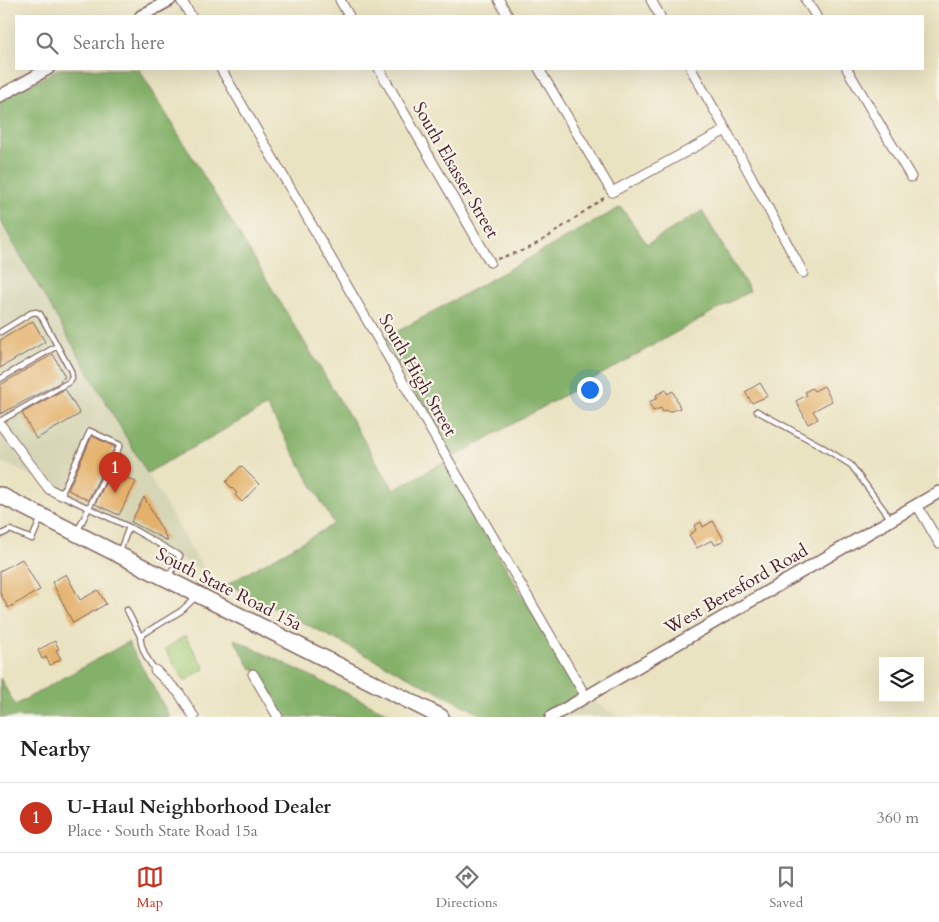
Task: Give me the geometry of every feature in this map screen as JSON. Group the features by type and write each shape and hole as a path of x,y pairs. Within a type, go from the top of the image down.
{"highway":[{"name":"South State Road 15a","path":"0,494 433,715"}],"street":[{"path":"143,15 170,0"},
{"path":"181,0 190,15"},
{"path":"340,0 348,15"},
{"path":"498,0 507,15"},
{"path":"651,0 659,15"},
{"path":"806,0 815,15"},
{"path":"0,96 46,70"},
{"name":"South High Street","path":"222,70 586,696"},
{"name":"South Elsasser Street","path":"381,70 490,262"},
{"path":"540,70 612,192 726,130"},
{"path":"692,70 803,273"},
{"path":"848,70 911,177"},
{"path":"0,423 49,489 61,495"},
{"name":"West Beresford Road","path":"551,717 939,492"},
{"path":"916,505 939,543"},
{"path":"155,670 179,693 194,717"},
{"path":"253,674 278,717"}],"lane":[{"path":"0,332 31,313 36,312 40,314 71,371 72,378 69,382 0,423"},
{"path":"0,379 57,346"},
{"path":"757,411 851,465 891,520"},
{"path":"76,533 88,508 120,445 90,431 61,495 88,508 130,527 180,556 168,579"},
{"path":"0,535 10,530 32,540 42,516"},
{"path":"118,554 130,527"},
{"path":"140,636 180,611 200,595"},
{"path":"127,610 140,636 145,655 155,670"}],"path":[{"path":"490,262 527,249 548,237 612,192"}],"shaded area":[{"path":"0,220 205,572 52,485 0,417"},
{"path":"0,432 35,478 0,461"},
{"path":"590,700 620,717 561,717"}],"green space":[{"path":"56,70 140,70 394,490 444,462 580,694 541,717 486,717 228,584 334,524 267,406 147,473 0,220 0,101"},
{"path":"621,207 647,244 702,211 750,291 452,458 384,339"},
{"path":"185,636 205,668 185,681 165,649"},
{"path":"234,639 396,717 284,717 254,668 251,669"},
{"path":"128,642 170,717 0,717 0,678 15,705"}],"building":[{"path":"33,321 45,342 0,368 0,340"},
{"path":"53,354 65,377 60,380 61,382 0,414 0,385"},
{"path":"760,383 768,396 752,403 745,392"},
{"path":"824,386 832,401 813,411 818,419 808,424 796,401 807,395 805,392 812,388 814,391"},
{"path":"65,389 80,414 36,439 22,413"},
{"path":"666,390 667,394 673,391 680,408 668,412 667,410 663,412 661,408 653,411 649,402 658,398 656,395"},
{"path":"92,436 115,447 88,500 68,490"},
{"path":"241,466 259,484 242,502 235,495 237,493 226,482"},
{"path":"112,470 136,482 119,515 95,504"},
{"path":"144,497 168,541 131,522"},
{"path":"713,521 724,540 715,545 712,540 697,548 689,535 696,530 694,526 701,522 703,527"},
{"path":"22,559 40,590 8,608 0,593 0,571"},
{"path":"66,574 80,600 98,590 106,604 73,623 52,582"},
{"path":"55,641 59,649 56,650 61,659 50,665 46,657 42,659 38,650"}],"place":[{"name":"U-Haul Neighborhood Dealer","path":"115,493"}]}
